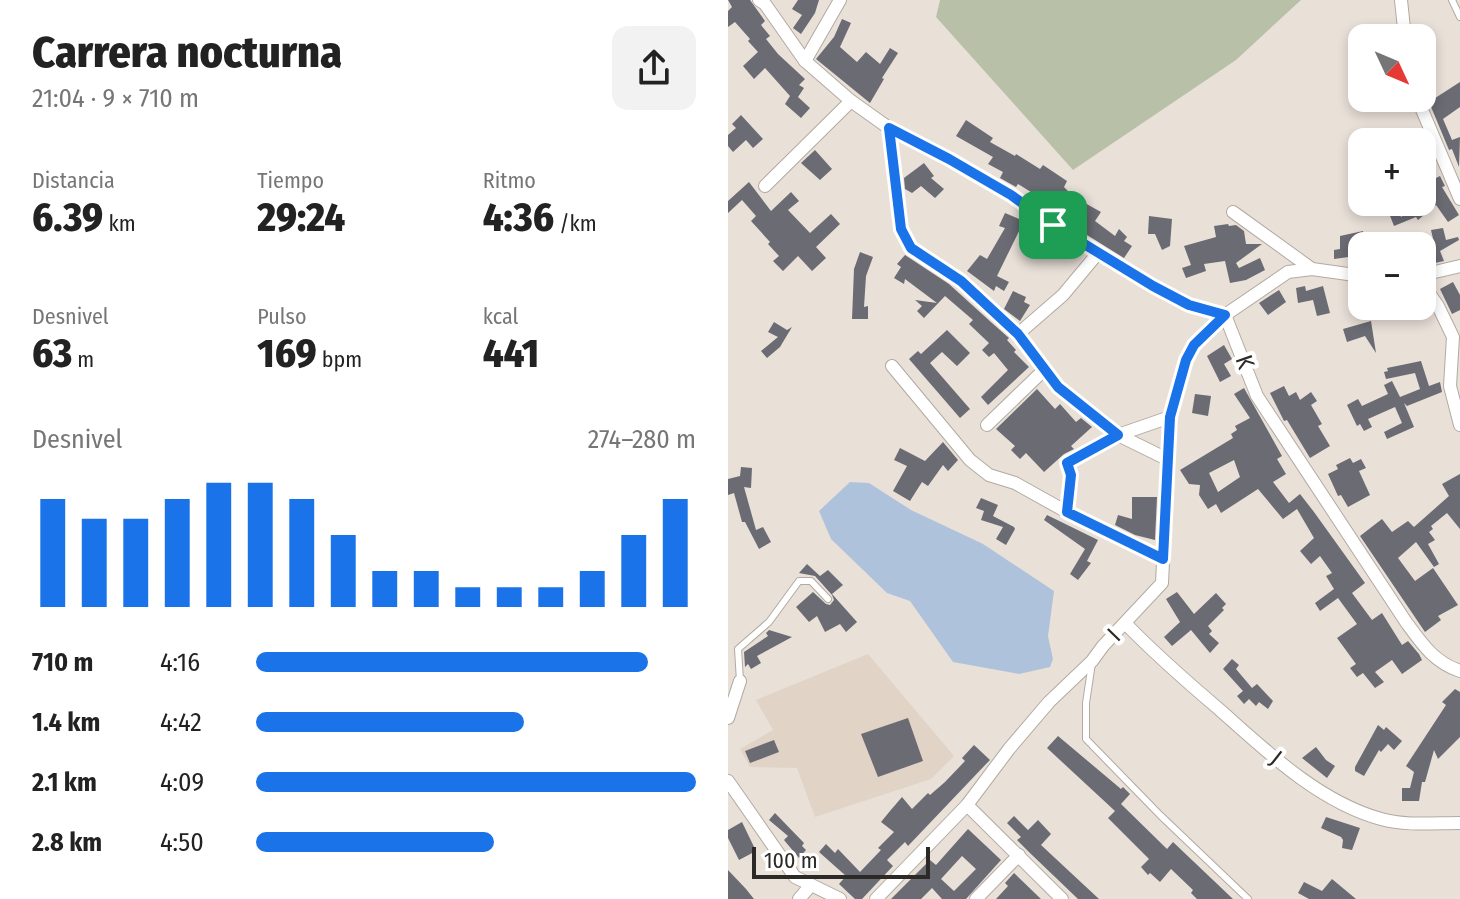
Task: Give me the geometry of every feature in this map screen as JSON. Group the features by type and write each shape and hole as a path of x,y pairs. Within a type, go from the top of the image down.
{"street":[{"path":"759,0 805,61 851,101 889,128 999,188 1098,253 1189,305 1225,315"},
{"path":"805,61 840,0"},
{"path":"1401,0 1404,24"},
{"path":"765,186 851,101"},
{"path":"1423,112 1460,199"},
{"path":"889,128 901,229 911,248 961,281 1018,334 1058,387 1118,435 1167,459"},
{"path":"1233,212 1312,269 1348,274"},
{"path":"1018,334 1063,295 1098,253"},
{"path":"1436,272 1460,266"},
{"name":"I","path":"876,899 967,805 1039,714 1162,583 1170,417 1190,352 1225,315 1288,272 1312,269"},
{"path":"1436,303 1456,333 1450,386 1460,425"},
{"name":"K","path":"1225,315 1257,396 1370,569 1428,653 1444,665 1460,671"},
{"path":"892,366 970,460 989,475 1015,483 1163,559"},
{"path":"987,425 1045,369"},
{"path":"1067,512 1071,475 1067,463 1118,435 1170,417"},
{"name":"J","path":"1125,623 1157,656 1255,742 1322,791 1383,820 1460,823"},
{"path":"728,718 740,681"},
{"path":"728,781 795,877 840,899"},
{"path":"967,805 1062,899"},
{"path":"976,899 1019,855"},
{"path":"799,899 811,885"}],"lane":[{"path":"1452,0 1460,17"},
{"path":"740,681 738,649 769,622 799,581 811,581 828,599"},
{"path":"1092,661 1086,703 1086,739 1248,899"}],"shaded area":[{"path":"868,654 954,756 931,779 815,817 797,768 750,767 740,749 773,730 756,700"}],"green space":[{"path":"940,0 1301,0 1236,60 1073,170 936,17"}],"water":[{"path":"850,482 869,483 911,510 983,544 1054,591 1048,636 1053,659 1050,667 1019,674 953,662 910,601 887,593 831,539 819,511"}],"building":[{"path":"728,0 750,0 765,21 761,25 770,36 766,39 805,79 799,85 804,88 798,97 810,108 801,118 785,104 790,96 765,68 754,79 743,66 758,52 735,22 728,27 728,11 732,7"},
{"path":"798,0 819,0 815,13 801,34 793,28 802,15 792,9"},
{"path":"842,19 851,23 840,47 857,62 866,52 880,64 890,48 898,53 870,103 816,59 834,37"},
{"path":"1460,82 1460,107 1443,119 1452,140 1460,137 1459,167 1433,112 1436,112 1436,97"},
{"path":"741,115 763,139 753,148 746,140 733,152 728,146 728,135 736,128 732,124"},
{"path":"966,120 993,138 990,142 1040,169 1043,165 1067,181 1064,187 1074,197 1101,212 1095,221 1115,236 1119,229 1127,237 1124,241 1132,246 1124,258 1071,225 1073,223 1039,197 1018,184 1016,187 1000,178 1003,172 988,164 993,157 956,136"},
{"path":"815,150 832,169 820,180 801,163"},
{"path":"924,163 934,176 931,178 944,189 935,198 921,186 912,193 905,189 904,178"},
{"path":"1440,176 1445,186 1442,187 1459,215 1448,222 1436,205 1436,178"},
{"path":"749,182 771,211 791,192 799,201 788,210 810,233 831,214 840,224 816,247 826,258 812,271 798,256 783,271 773,261 779,256 751,221 756,216 742,200 728,213 728,201"},
{"path":"1005,213 1024,221 997,276 1009,282 1004,291 996,286 994,291 967,271 980,255 987,259 1005,228 999,226"},
{"path":"1149,216 1172,219 1170,246 1162,250 1155,234 1148,234"},
{"path":"1390,216 1423,216 1394,226"},
{"path":"1228,224 1244,231 1246,244 1262,244 1236,263 1239,268 1260,258 1265,270 1246,280 1230,283 1225,261 1204,264 1206,271 1186,278 1182,268 1191,265 1184,246 1216,237 1214,226"},
{"path":"1443,228 1446,240 1458,237 1459,240 1440,251 1444,261 1436,263 1436,232 1431,230"},
{"path":"1348,234 1348,257 1334,259 1334,250 1340,249 1340,236"},
{"path":"860,252 873,257 866,276 864,307 868,306 868,319 852,319 854,269"},
{"path":"905,255 949,284 1009,338 1007,340 1016,350 1014,352 1029,367 988,405 981,397 1008,370 994,353 989,357 982,350 989,343 969,324 973,320 945,296 924,318 917,311 922,306 915,300 937,303 905,279 904,284 894,278 901,267 897,264"},
{"path":"1453,282 1460,295 1460,310 1452,314 1440,289"},
{"path":"1305,286 1306,291 1323,286 1330,313 1317,316 1313,300 1298,303 1296,288"},
{"path":"1279,290 1286,302 1268,315 1259,303"},
{"path":"1013,291 1026,297 1024,302 1030,305 1020,321 1004,309"},
{"path":"1371,321 1376,353 1365,336 1347,342 1343,329"},
{"path":"774,322 787,330 792,327 780,347 767,358 761,351 778,337 768,332"},
{"path":"947,330 970,353 957,366 942,352 930,363 970,409 960,418 909,359 918,351 921,354"},
{"path":"1224,345 1232,359 1224,364 1231,376 1220,382 1207,356"},
{"path":"1421,361 1429,386 1440,382 1442,392 1407,406 1404,403 1414,427 1387,439 1384,432 1402,423 1395,407 1368,419 1372,427 1364,431 1360,424 1357,426 1347,405 1358,399 1362,406 1388,394 1384,385 1392,381 1400,397 1420,389 1415,373 1386,379 1384,372 1388,371 1387,368"},
{"path":"1284,386 1289,396 1296,392 1300,400 1311,392 1317,401 1311,405 1322,424 1318,426 1330,446 1310,458 1287,420 1284,421 1270,393"},
{"path":"1244,388 1282,456 1277,459 1286,474 1273,482 1289,503 1300,494 1365,583 1352,593 1372,620 1382,613 1402,645 1408,641 1419,654 1422,660 1402,674 1392,660 1375,672 1384,682 1375,688 1363,673 1357,677 1350,668 1356,664 1337,638 1357,624 1338,598 1320,611 1315,603 1334,589 1326,576 1332,573 1320,556 1311,564 1300,551 1314,538 1297,509 1283,519 1258,489 1221,513 1216,504 1208,509 1199,495 1200,485 1189,484 1180,470 1233,438 1231,434 1237,430 1235,426 1250,418 1234,394","holes":["1234,460 1240,477 1218,492 1209,473"]},
{"path":"1037,389 1055,409 1060,404 1076,422 1081,418 1092,427 1071,446 1074,449 1044,472 1026,453 1020,459 1011,450 1015,446 996,429"},
{"path":"1195,394 1211,396 1208,416 1192,413"},
{"path":"943,442 958,460 948,471 943,465 928,486 922,482 910,501 893,491 907,466 894,460 900,448 925,461"},
{"path":"1350,458 1353,463 1361,459 1366,468 1359,471 1370,495 1348,507 1341,495 1338,496 1328,474 1338,469 1336,465"},
{"path":"741,467 752,468 751,488 744,487 756,530 763,527 771,542 759,549 745,522 742,522 734,493 728,495 728,479 740,476"},
{"path":"1460,474 1460,529 1447,513 1431,526 1433,529 1429,532 1435,540 1428,544 1439,564 1434,567 1416,542 1398,558 1415,581 1433,568 1458,605 1438,616 1441,620 1425,632 1360,536 1382,519 1392,532 1408,521 1414,527 1449,496 1442,484"},
{"path":"1132,497 1157,497 1155,540 1115,525 1118,515 1132,519"},
{"path":"981,498 998,505 993,516 1014,527 1006,545 996,539 1003,527 981,520 984,511 976,508"},
{"path":"1047,515 1098,540 1087,561 1091,563 1078,580 1070,574 1085,549 1044,520"},
{"path":"807,564 820,576 828,570 843,585 832,594 857,622 846,632 840,624 825,632 817,616 809,622 796,607 813,592 826,604 830,605 834,600 815,576 799,573"},
{"path":"1177,592 1194,614 1216,593 1226,604 1208,626 1212,631 1209,634 1219,643 1210,653 1191,630 1172,646 1164,637 1180,622 1166,599"},
{"path":"769,630 792,637 757,656 761,663 751,669 748,664 745,667 744,652 768,636 766,633"},
{"path":"1232,659 1252,688 1257,684 1273,701 1268,709 1259,702 1256,706 1249,699 1244,704 1237,696 1243,691 1223,669"},
{"path":"1455,689 1460,692 1460,737 1438,759 1434,750 1425,782 1422,782 1419,801 1402,801 1402,788 1410,788 1414,772 1406,766 1446,705 1442,702"},
{"path":"908,718 923,761 878,777 861,734"},
{"path":"1378,725 1384,730 1386,727 1402,741 1394,750 1388,744 1381,752 1379,750 1364,776 1355,771 1355,767"},
{"path":"1058,736 1130,794 1121,804 1167,849 1173,842 1233,899 1197,899 1191,893 1193,890 1171,869 1160,882 1150,873 1148,875 1141,867 1149,859 1108,818 1115,811 1047,748"},
{"path":"774,740 779,752 750,763 745,751"},
{"path":"974,745 990,760 908,846 905,842 887,860 893,866 862,899 855,899 839,884 846,876 819,852 826,844 835,853 838,849 860,872 894,832 881,822 902,797 912,809 945,782 965,761 962,758"},
{"path":"1316,747 1335,766 1327,778 1302,758"},
{"path":"775,813 804,843 802,846 806,850 799,858 784,840 788,836 769,820"},
{"path":"1014,816 1028,830 1038,820 1051,834 1041,845 1099,899 1078,899 1031,854 1017,840 1021,837 1007,823"},
{"path":"1326,817 1360,828 1352,850 1342,848 1341,837 1321,828"},
{"path":"742,822 756,851 739,860 728,838 728,830"},
{"path":"968,829 1001,860 966,899 942,899 932,888 921,899 891,899 930,860 936,865","holes":["962,856 976,869 954,891 941,879"]},
{"path":"728,870 746,889 754,899 728,899"},
{"path":"1014,873 1041,899 996,899 1008,886 1005,883"},
{"path":"1332,879 1356,899 1309,899 1298,893 1304,882 1322,891"}],"route":[{"path":"889,128 1011,195 1053,225 1189,305 1225,315 1194,345 1186,360 1170,417 1163,559 1067,512 1071,475 1067,463 1118,435 1058,387 1018,334 961,281 911,248 901,229 889,128"}]}
